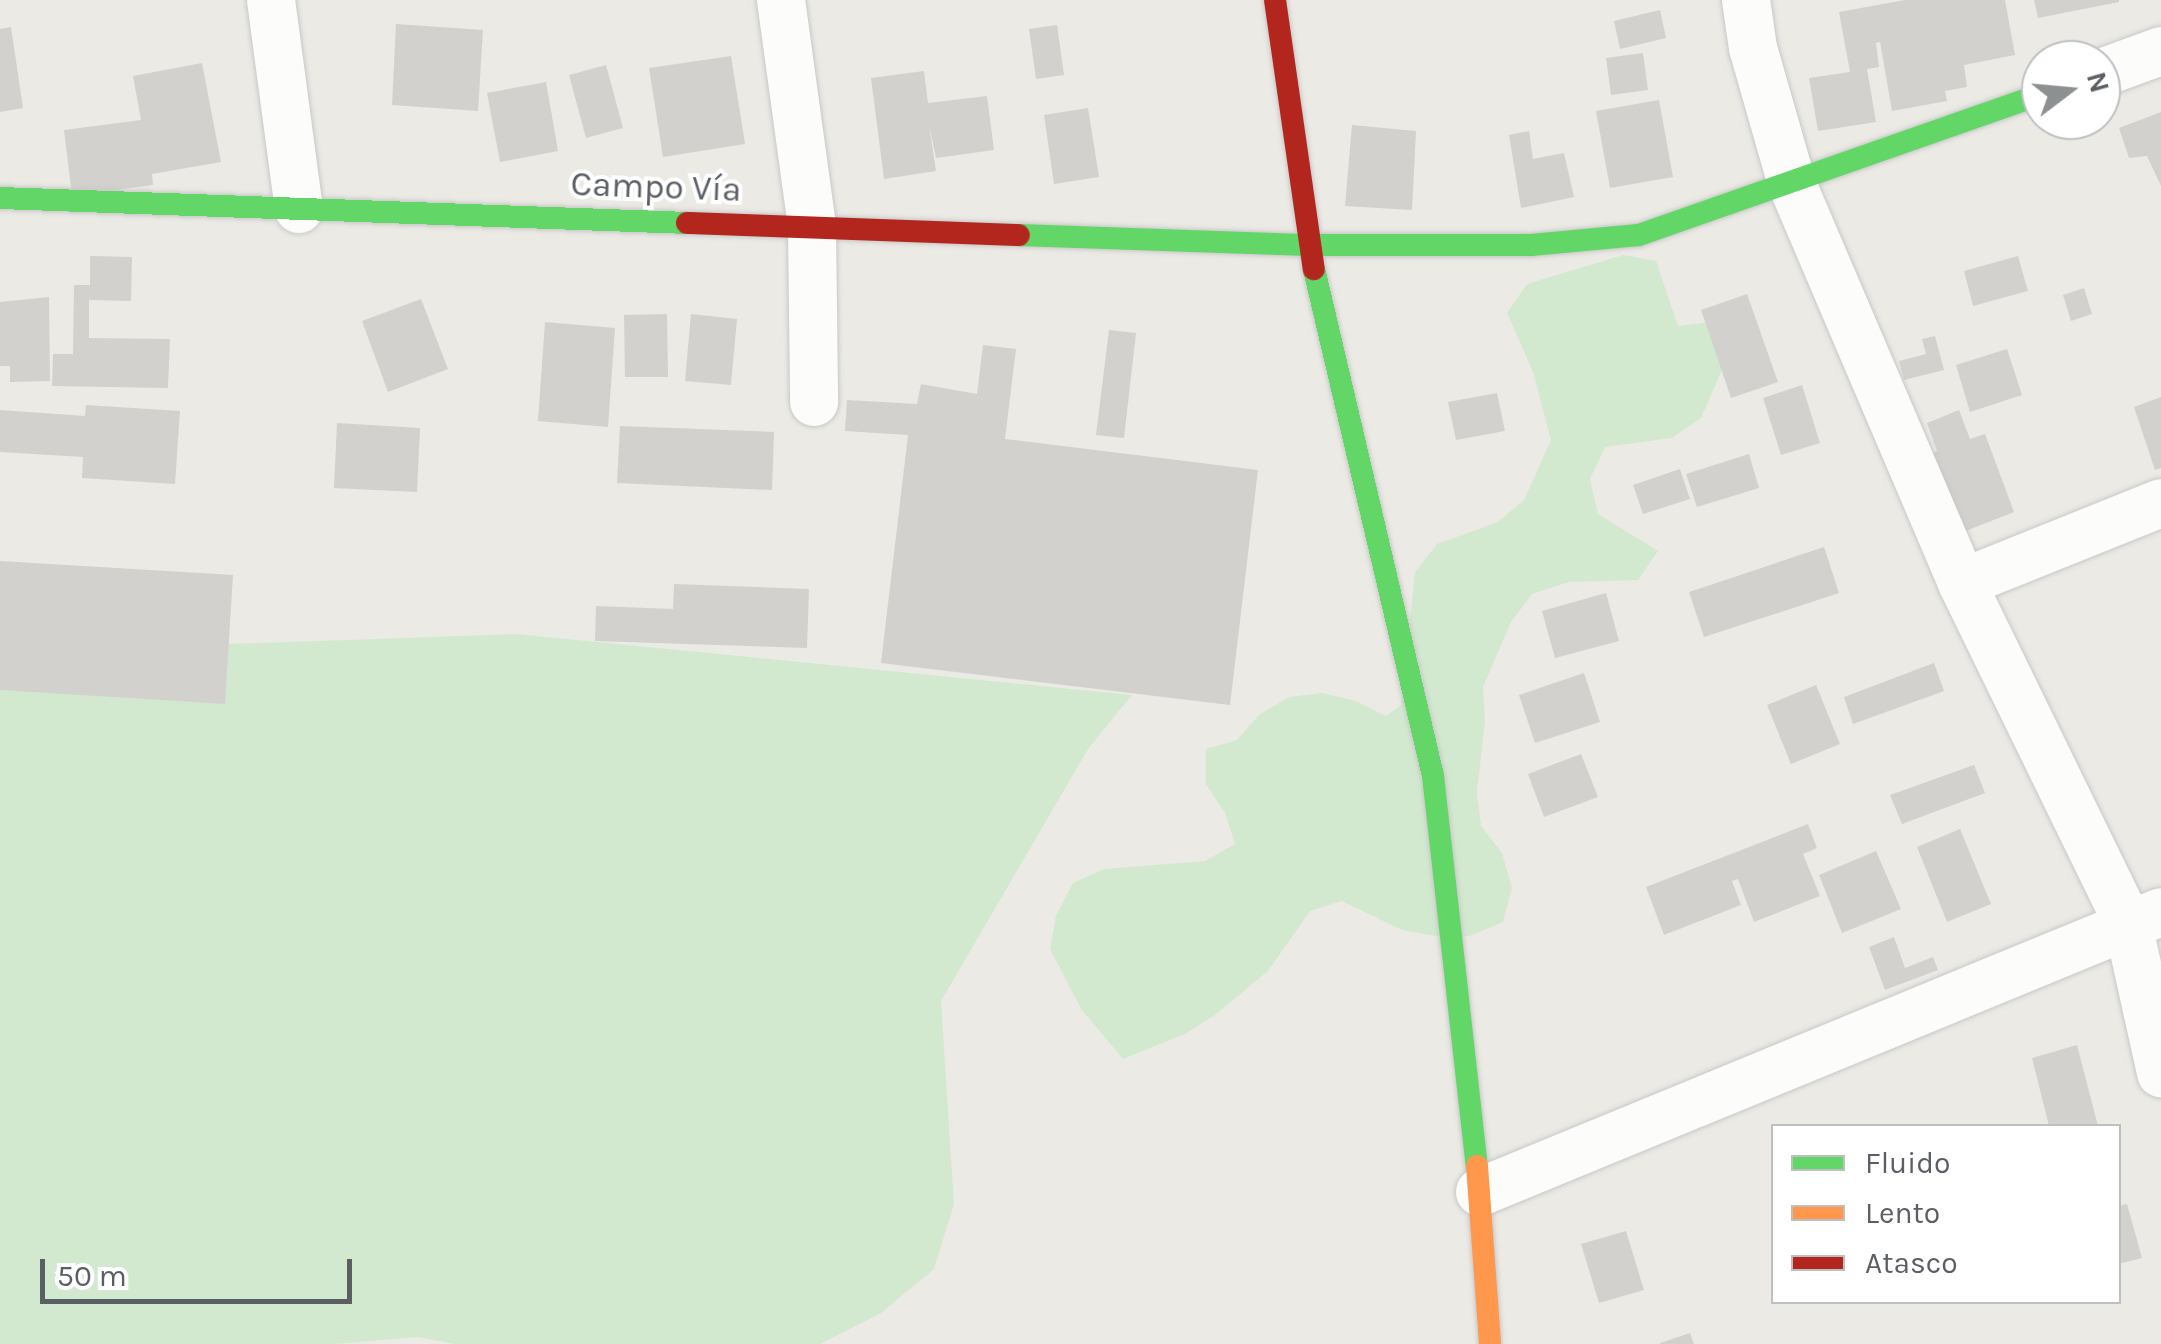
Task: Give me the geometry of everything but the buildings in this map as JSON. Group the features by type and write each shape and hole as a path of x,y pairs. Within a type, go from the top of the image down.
{"street":[{"path":"271,0 299,209"},
{"path":"781,0 812,227 814,402"},
{"path":"1275,0 1308,245 1433,776 1480,1192 1490,1344"},
{"path":"1746,0 1753,48 1792,184 1962,583 2145,918 2161,1073"},
{"path":"2121,65 2161,51"},
{"name":"Campo Vía","path":"0,198 1308,245 1531,245 1639,234 1792,184 2021,101"},
{"path":"1962,583 2161,503"},
{"path":"1480,1192 2145,918"}],"green space":[{"path":"1623,255 1656,261 1678,326 1712,322 1729,354 1701,418 1672,438 1605,447 1590,479 1598,514 1658,551 1638,580 1569,582 1532,594 1511,622 1483,687 1485,721 1477,792 1481,826 1502,853 1512,888 1503,922 1470,936 1436,936 1402,930 1342,901 1310,911 1268,971 1215,1015 1185,1034 1123,1059 1081,1009 1050,949 1056,916 1073,883 1104,869 1205,861 1235,844 1225,813 1206,784 1206,749 1237,740 1259,715 1289,697 1322,693 1356,701 1386,716 1401,705 1415,572 1437,544 1498,522 1524,500 1551,440 1533,372 1507,313 1527,284"},
{"path":"516,634 1132,695 1088,749 941,1001 954,1204 934,1269 881,1313 820,1344 455,1344 418,1337 335,1344 0,1344 0,652"}],"traffic: fast":[{"path":"1019,235 1309,245 1531,245 1639,235 2021,101"},
{"path":"0,198 687,223"},
{"path":"1314,269 1433,776 1477,1166"}],"traffic: slow":[{"path":"1477,1166 1490,1344"}],"traffic: jam":[{"path":"1275,0 1314,269"},
{"path":"687,223 1019,235"}]}
